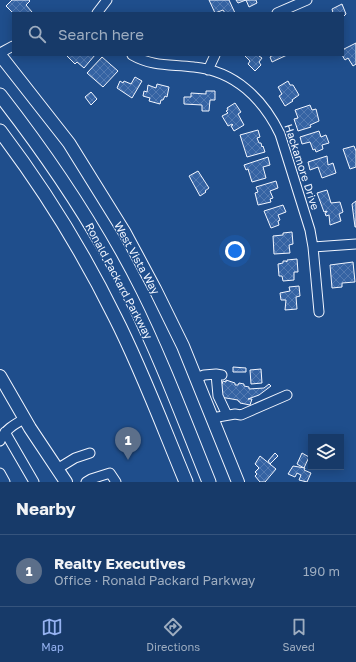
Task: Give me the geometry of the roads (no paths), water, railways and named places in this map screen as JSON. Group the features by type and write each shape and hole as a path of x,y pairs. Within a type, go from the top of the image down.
{"highway":[{"name":"Ronald Packard Parkway","path":"0,96 36,143 66,187 104,248 152,343 209,482"},
{"name":"Ronald Packard Parkway","path":"0,131 36,180 92,271 130,350 186,482"}],"main road":[{"name":"West Vista Way","path":"0,54 69,143 125,233 183,346 238,482"},
{"path":"0,376 24,419 66,482"},
{"path":"55,466 70,482"}],"street":[{"path":"98,12 107,0"},
{"path":"279,12 307,0"},
{"path":"0,54 12,47"},
{"name":"Hackamore Drive","path":"134,56 151,63 195,67 208,70 237,82 253,94 265,108 280,134 310,230 319,312"},
{"path":"208,70 215,56"},
{"path":"313,247 356,244"},
{"path":"196,378 204,375 219,374 218,396 227,415"},
{"path":"212,418 235,414 241,415 287,395"},
{"path":"0,441 5,432 16,423 24,419"},
{"path":"5,432 34,482"},
{"path":"55,466 90,453"},
{"path":"0,473 5,482"},
{"path":"86,482 110,473 116,482"}],"place":[{"name":"Realty Executives","path":"128,460"}]}
